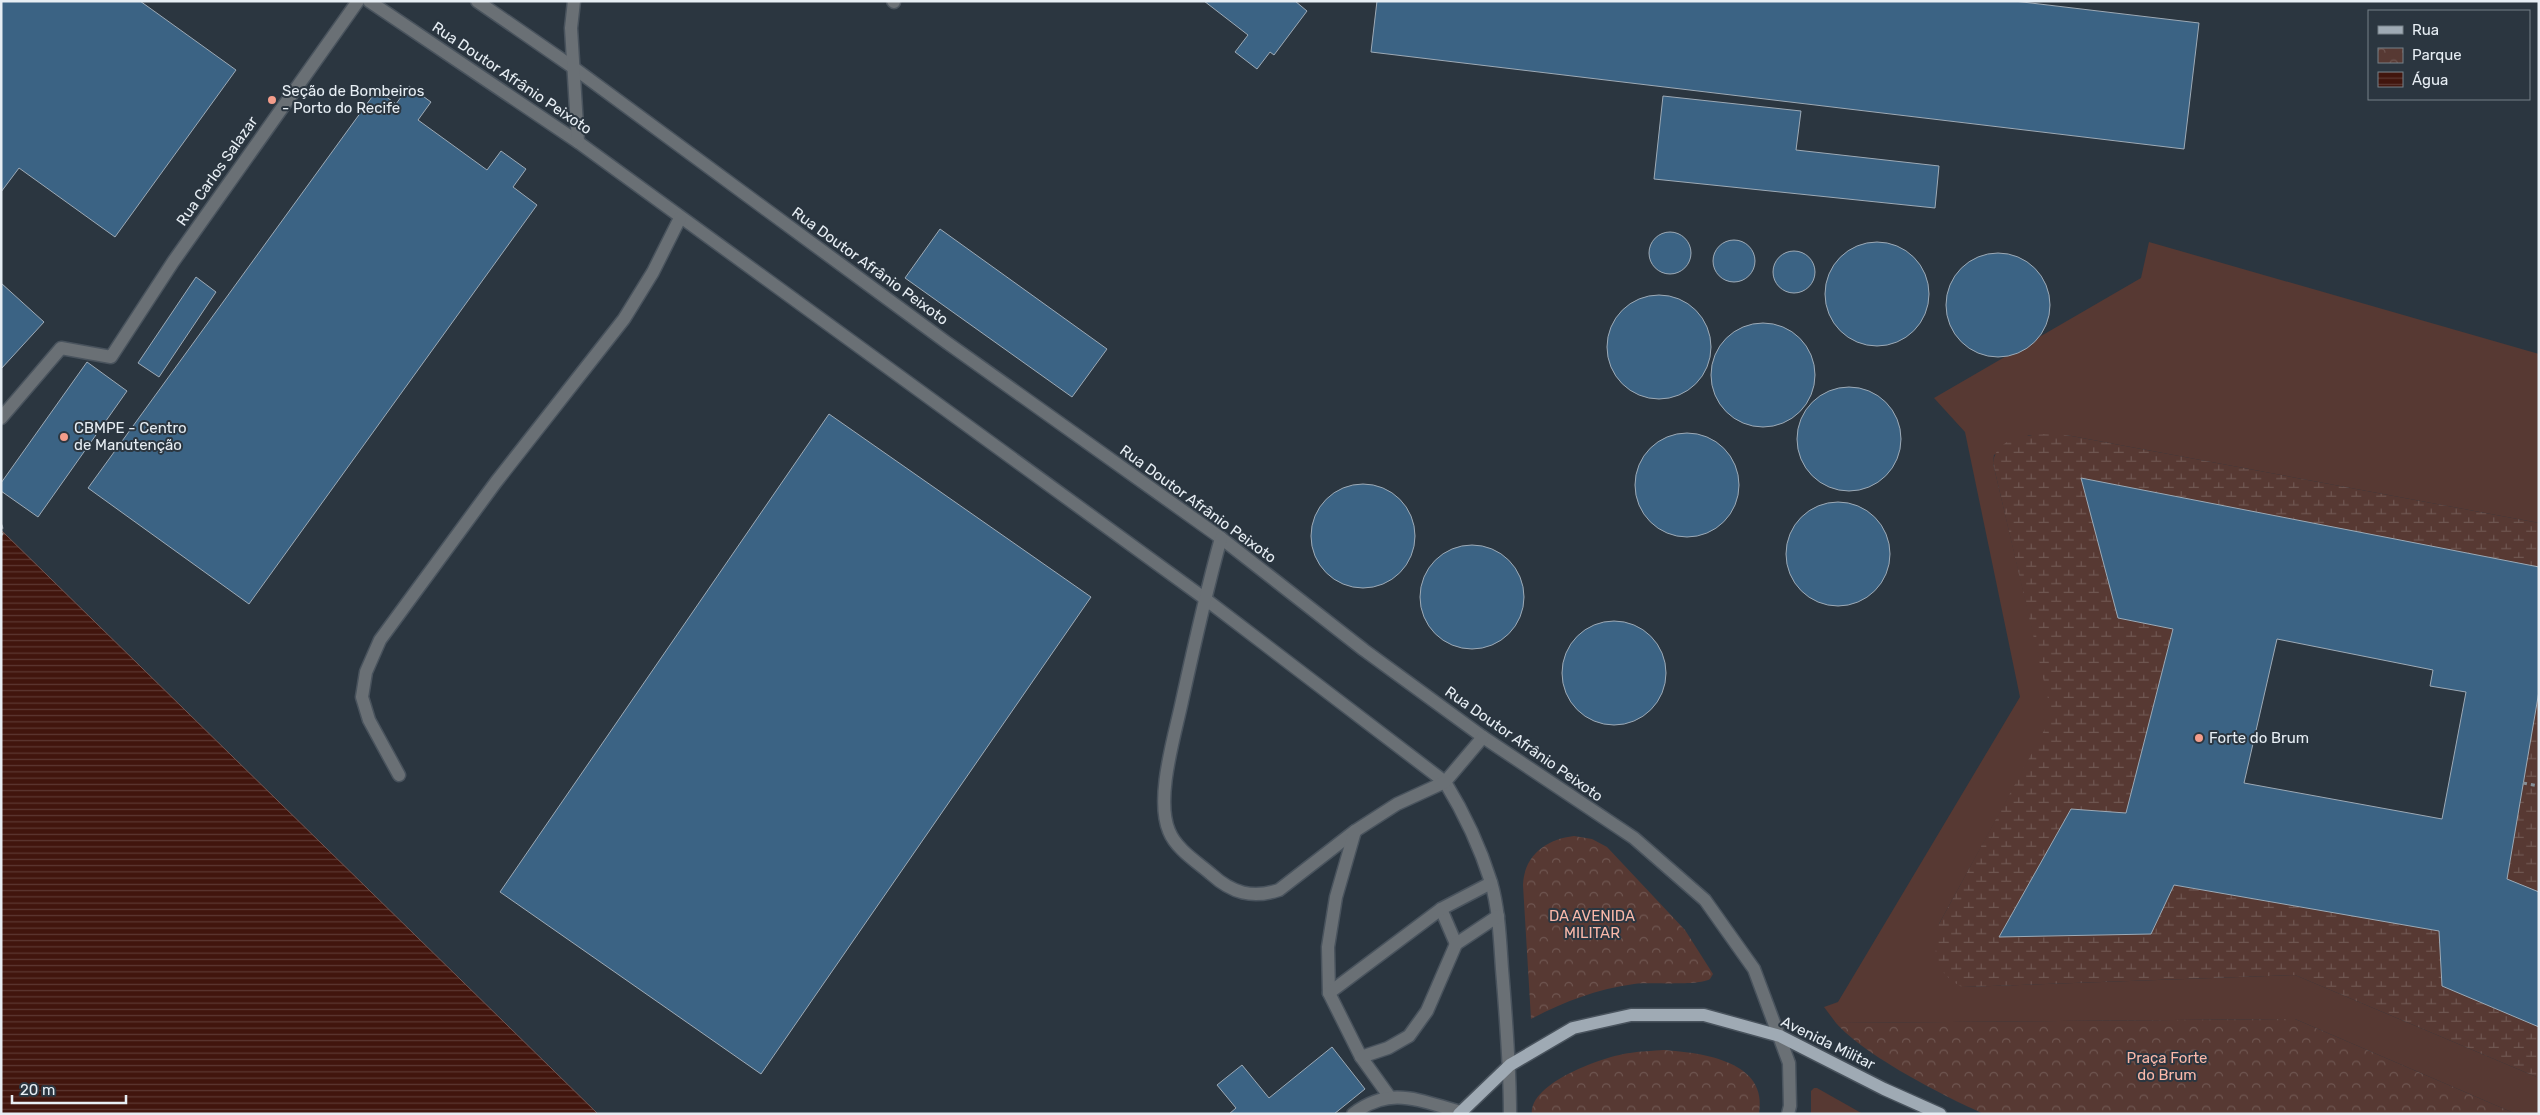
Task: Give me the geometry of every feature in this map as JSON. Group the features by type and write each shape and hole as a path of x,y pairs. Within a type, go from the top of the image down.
{"main road":[{"name":"Avenida Militar","path":"1460,1113 1510,1065 1573,1028 1632,1015 1704,1016 1780,1036 1940,1114"}],"street":[{"name":"Rua Carlos Salazar","path":"1,418 61,348 111,358 173,262 358,1"},
{"name":"Rua Doutor Afrânio Peixoto","path":"369,1 578,142 1204,598 1445,782 1462,810 1491,883 1498,916 1510,1065 1510,1114"},
{"name":"Rua Doutor Afrânio Peixoto","path":"477,1 574,68 946,342 1221,538 1364,650 1483,737 1634,838 1705,900 1754,969 1789,1063 1790,1106 1788,1114"},
{"path":"574,1 570,28 578,142"},
{"path":"399,775 369,720 362,697 366,672 380,640 496,482 624,319 653,272 680,218"},
{"path":"1221,538 1204,598 1165,779 1165,812 1168,831 1177,844 1225,887 1241,894 1264,895 1280,890 1355,831 1397,804 1445,782 1483,737"},
{"path":"1355,831 1336,897 1328,947 1329,993 1361,1057 1389,1096"},
{"path":"1329,993 1441,909 1491,883"},
{"path":"1441,909 1456,944"},
{"path":"1361,1057 1388,1048 1409,1036 1427,1011 1456,944 1498,916"},
{"path":"1352,1114 1377,1099 1389,1096 1460,1113"}],"path":[{"path":"1,525 3,532 1,535"},
{"path":"2523,783 2539,786"}],"green space":[{"path":"2149,242 2539,354 2539,523 2066,435 2029,435 1994,455 1993,463 2053,716 1939,924 1962,987 2295,975 2539,1078 2539,1114 2516,1114 2295,1019 1836,1023 1824,1007 1838,1002 2020,697 1965,432 1934,398 2141,278"},
{"path":"2029,435 2066,435 2539,523 2539,567 2081,478 2118,618 2173,629 2126,813 2071,809 1999,937 2151,934 2174,885 2439,931 2442,986 2539,1027 2539,1078 2295,975 1962,987 1946,975 1937,960 1936,944 1939,924 2052,716 1993,463 1995,455 2005,443"},
{"path":"2539,691 2539,892 2507,879"},
{"name":"DA AVENIDA MILITAR","path":"1574,836 1592,839 1607,847 1685,930 1713,974 1710,979 1686,983 1641,983 1607,989 1555,1007 1531,1019 1523,885 1524,874 1532,857 1539,850 1555,841"},
{"name":"Praça Forte do Brum","path":"2295,1019 2516,1114 1984,1114 1905,1074 1865,1048 1836,1023"},
{"path":"1664,1050 1680,1051 1714,1058 1730,1063 1744,1071 1754,1082 1759,1096 1759,1114 1532,1114 1534,1103 1542,1092 1570,1073 1603,1059 1618,1055"},
{"path":"1814,1088 1863,1114 1811,1114 1811,1091"}],"water":[{"path":"1,530 3,532 598,1114 1,1114"}],"building":[{"path":"1,1 140,1 236,70 115,237 19,168 1,192"},
{"path":"1204,1 1295,1 1307,11 1274,55 1270,52 1257,69 1235,52 1248,35"},
{"path":"1377,1 2014,1 2199,23 2184,149 1371,52"},
{"path":"409,86 431,102 418,120 487,170 501,151 526,169 513,187 537,205 249,604 88,488 377,90 396,104"},
{"path":"1663,96 1801,111 1796,150 1939,166 1935,208 1654,179"},
{"path":"940,229 1107,349 1072,397 905,278"},
{"path":"1666,232 1674,232 1685,238 1691,253 1685,268 1674,274 1666,274 1655,268 1649,257 1649,249 1655,238"},
{"path":"1738,240 1746,243 1752,249 1755,261 1752,273 1746,279 1730,282 1722,279 1716,273 1713,257 1716,249 1722,243"},
{"path":"1877,242 1897,246 1914,257 1925,274 1929,294 1925,314 1914,331 1897,342 1877,346 1857,342 1840,331 1829,314 1825,294 1829,274 1840,257 1857,246"},
{"path":"1798,251 1806,254 1812,260 1815,272 1812,284 1806,290 1790,293 1782,290 1776,284 1773,268 1776,260 1782,254"},
{"path":"1998,253 2018,257 2027,262 2041,276 2046,285 2050,305 2046,325 2041,334 2027,348 2018,353 1998,357 1978,353 1969,348 1955,334 1950,325 1946,305 1950,285 1955,276 1969,262 1978,257"},
{"path":"196,277 216,292 159,377 138,363"},
{"path":"1,283 44,322 1,369"},
{"path":"1659,295 1679,299 1696,310 1707,327 1711,347 1707,367 1696,384 1679,395 1659,399 1639,395 1622,384 1611,367 1607,347 1611,327 1622,310 1639,299"},
{"path":"1763,323 1783,327 1792,332 1806,346 1811,355 1815,375 1811,395 1806,404 1792,418 1783,423 1763,427 1743,423 1734,418 1720,404 1715,395 1711,375 1715,355 1720,346 1734,332 1743,327"},
{"name":"CBMPE - Centro de Manutenção","path":"87,362 127,391 38,517 1,491 1,483"},
{"path":"1849,387 1869,391 1878,396 1892,410 1897,419 1901,439 1897,459 1892,468 1878,482 1869,487 1849,491 1829,487 1820,482 1806,468 1801,459 1797,439 1801,419 1806,410 1820,396 1829,391"},
{"path":"829,414 1091,597 761,1074 500,892"},
{"path":"1687,433 1707,437 1716,442 1730,456 1735,465 1739,485 1735,505 1730,514 1716,528 1707,533 1687,537 1667,533 1658,528 1644,514 1639,505 1635,485 1639,465 1644,456 1658,442 1667,437"},
{"name":"Forte do Brum","path":"2081,478 2539,567 2539,691 2507,879 2539,892 2539,1027 2442,986 2439,931 2174,885 2151,934 1999,937 2071,809 2126,813 2173,629 2118,618","holes":["2277,639 2433,670 2430,686 2466,692 2442,819 2244,783"]},
{"path":"1363,484 1383,488 1400,499 1411,516 1415,536 1411,556 1400,573 1383,584 1363,588 1343,584 1326,573 1315,556 1311,536 1315,516 1326,499 1343,488"},
{"path":"1838,502 1858,506 1867,511 1881,525 1886,534 1890,554 1886,574 1881,583 1867,597 1858,602 1838,606 1818,602 1809,597 1795,583 1790,574 1786,554 1790,534 1795,525 1809,511 1818,506"},
{"path":"1472,545 1492,549 1501,554 1515,568 1520,577 1524,597 1520,617 1515,626 1501,640 1492,645 1472,649 1452,645 1443,640 1429,626 1424,617 1420,597 1424,577 1429,568 1443,554 1452,549"},
{"path":"1614,621 1634,625 1651,636 1662,653 1666,673 1662,693 1651,710 1634,721 1614,725 1594,721 1577,710 1566,693 1562,673 1566,653 1577,636 1594,625"},
{"path":"1332,1047 1365,1089 1334,1114 1229,1114 1236,1108 1217,1085 1242,1065 1269,1098"}],"place":[{"name":"Seção de Bombeiros - Porto do Recife","path":"272,100"},
{"name":"CBMPE - Centro de Manutenção","path":"64,437"},
{"name":"Forte do Brum","path":"2199,738"}]}
